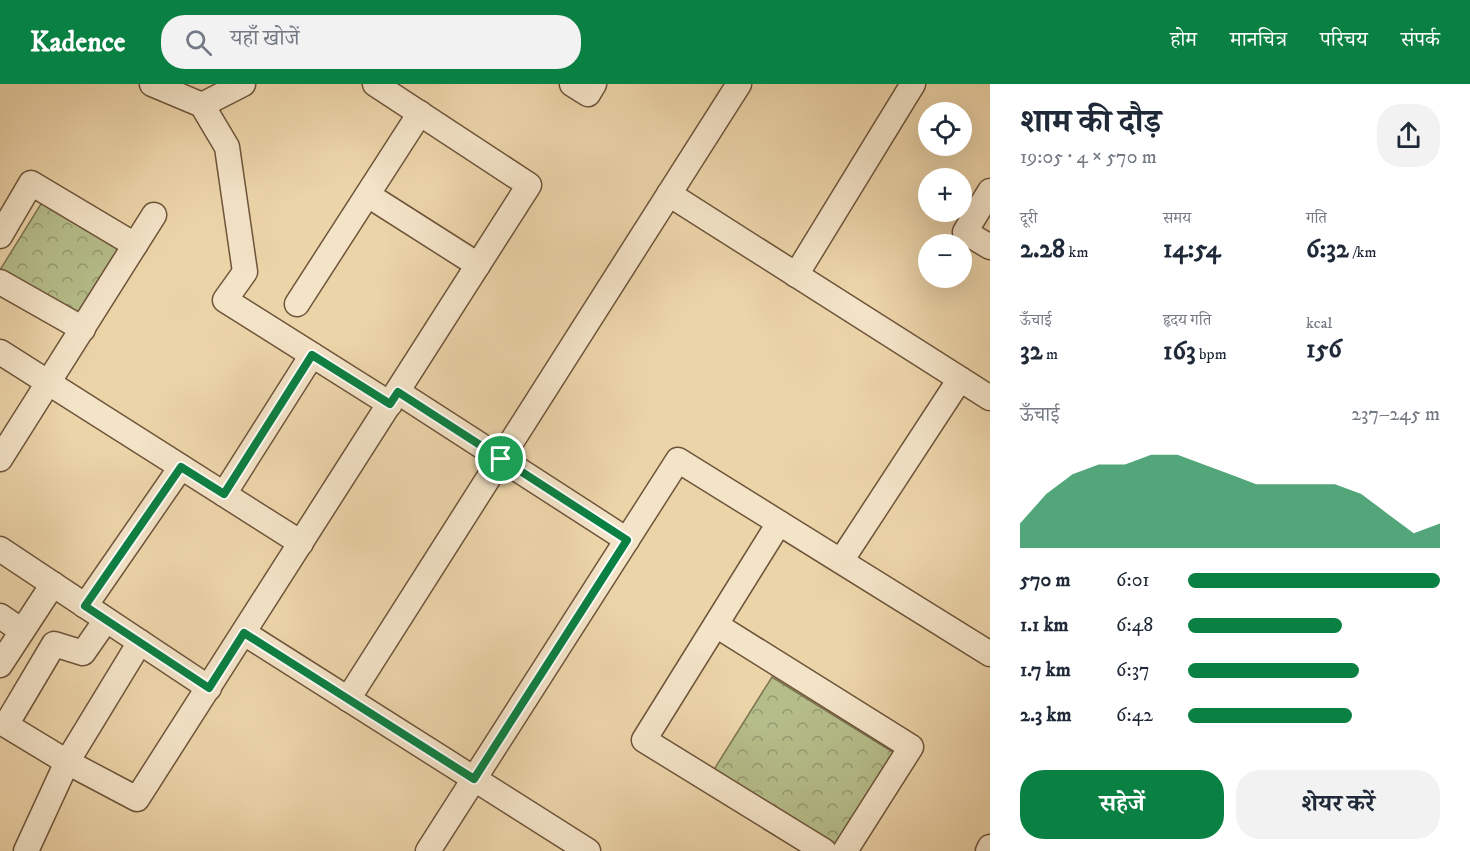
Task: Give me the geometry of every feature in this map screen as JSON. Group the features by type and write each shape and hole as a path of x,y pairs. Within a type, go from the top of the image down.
{"street":[{"path":"152,84 202,105 227,147 245,272 225,300 312,355 394,398 501,459 627,540"},
{"path":"202,105 243,84"},
{"path":"106,620 83,654 54,644 6,725 67,762 137,800 529,185 375,84"},
{"path":"572,84 588,94 594,84"},
{"path":"348,699 739,84"},
{"path":"796,275 913,84"},
{"path":"297,304 420,113"},
{"path":"0,236 31,183 135,245"},
{"path":"990,191 965,232 990,247"},
{"path":"669,194 990,398"},
{"path":"368,195 478,265"},
{"path":"0,459 50,384 154,215"},
{"path":"0,282 83,329"},
{"path":"0,352 301,543"},
{"path":"224,494 312,355"},
{"path":"841,561 960,379"},
{"path":"428,851 678,460 990,654"},
{"path":"85,606 181,467"},
{"path":"779,523 644,740 824,851"},
{"path":"0,549 209,688"},
{"path":"0,665 53,584"},
{"path":"0,616 22,631"},
{"path":"716,625 911,747 846,851"},
{"path":"244,633 588,851"},
{"path":"26,851 67,762 140,642"}],"green space":[{"path":"44,199 119,247 75,317 0,270"},
{"path":"772,677 896,754 836,848 713,771"}],"route":[{"path":"312,355 390,404 398,392 501,459 627,540 474,779 244,633 209,688 85,606 181,467 224,494 312,355"}]}
